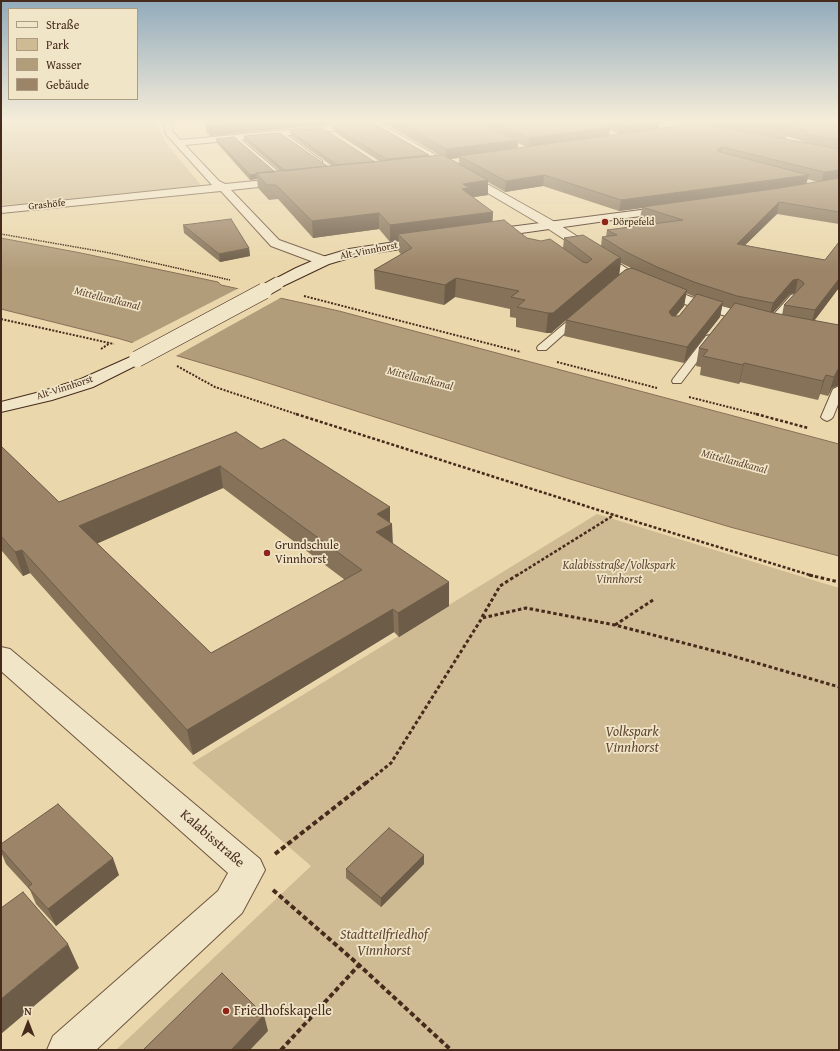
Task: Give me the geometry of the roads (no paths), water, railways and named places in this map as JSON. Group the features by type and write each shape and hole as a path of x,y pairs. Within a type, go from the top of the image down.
{"street":[{"path":"204,171 215,183 223,187 275,243 324,261"},
{"path":"456,171 551,225 626,279 690,305 726,317 785,327"},
{"name":"Grashöfe","path":"1,210 289,181"},
{"path":"474,235 682,208"},
{"name":"Alt-Vinnhorst","path":"1,407 46,396 87,383 137,359 301,271 324,261 354,252 443,239"},
{"name":"Kalabisstraße","path":"1,656 248,870 230,902 67,1050"}],"lane":[{"path":"277,171 289,181"},
{"path":"770,324 794,297"},
{"path":"542,348 584,312"},
{"path":"677,381 714,332"},
{"path":"827,418 839,389"}],"water":[{"name":"Mittellandkanal","path":"1,238 218,282 221,285 339,311 839,444 839,556 730,527 570,479 249,377 117,338 1,309"}],"place":[{"name":"Dörpefeld","path":"605,222"},
{"name":"Grundschule Vinnhorst","path":"267,553"},
{"name":"Friedhofskapelle","path":"226,1011"}],"park label":[{"name":"Kalabisstraße/Volkspark Vinnhorst","path":"619,573"},
{"name":"Volkspark Vinnhorst","path":"632,740"},
{"name":"Stadtteilfriedhof Vinnhorst","path":"384,944"}]}
